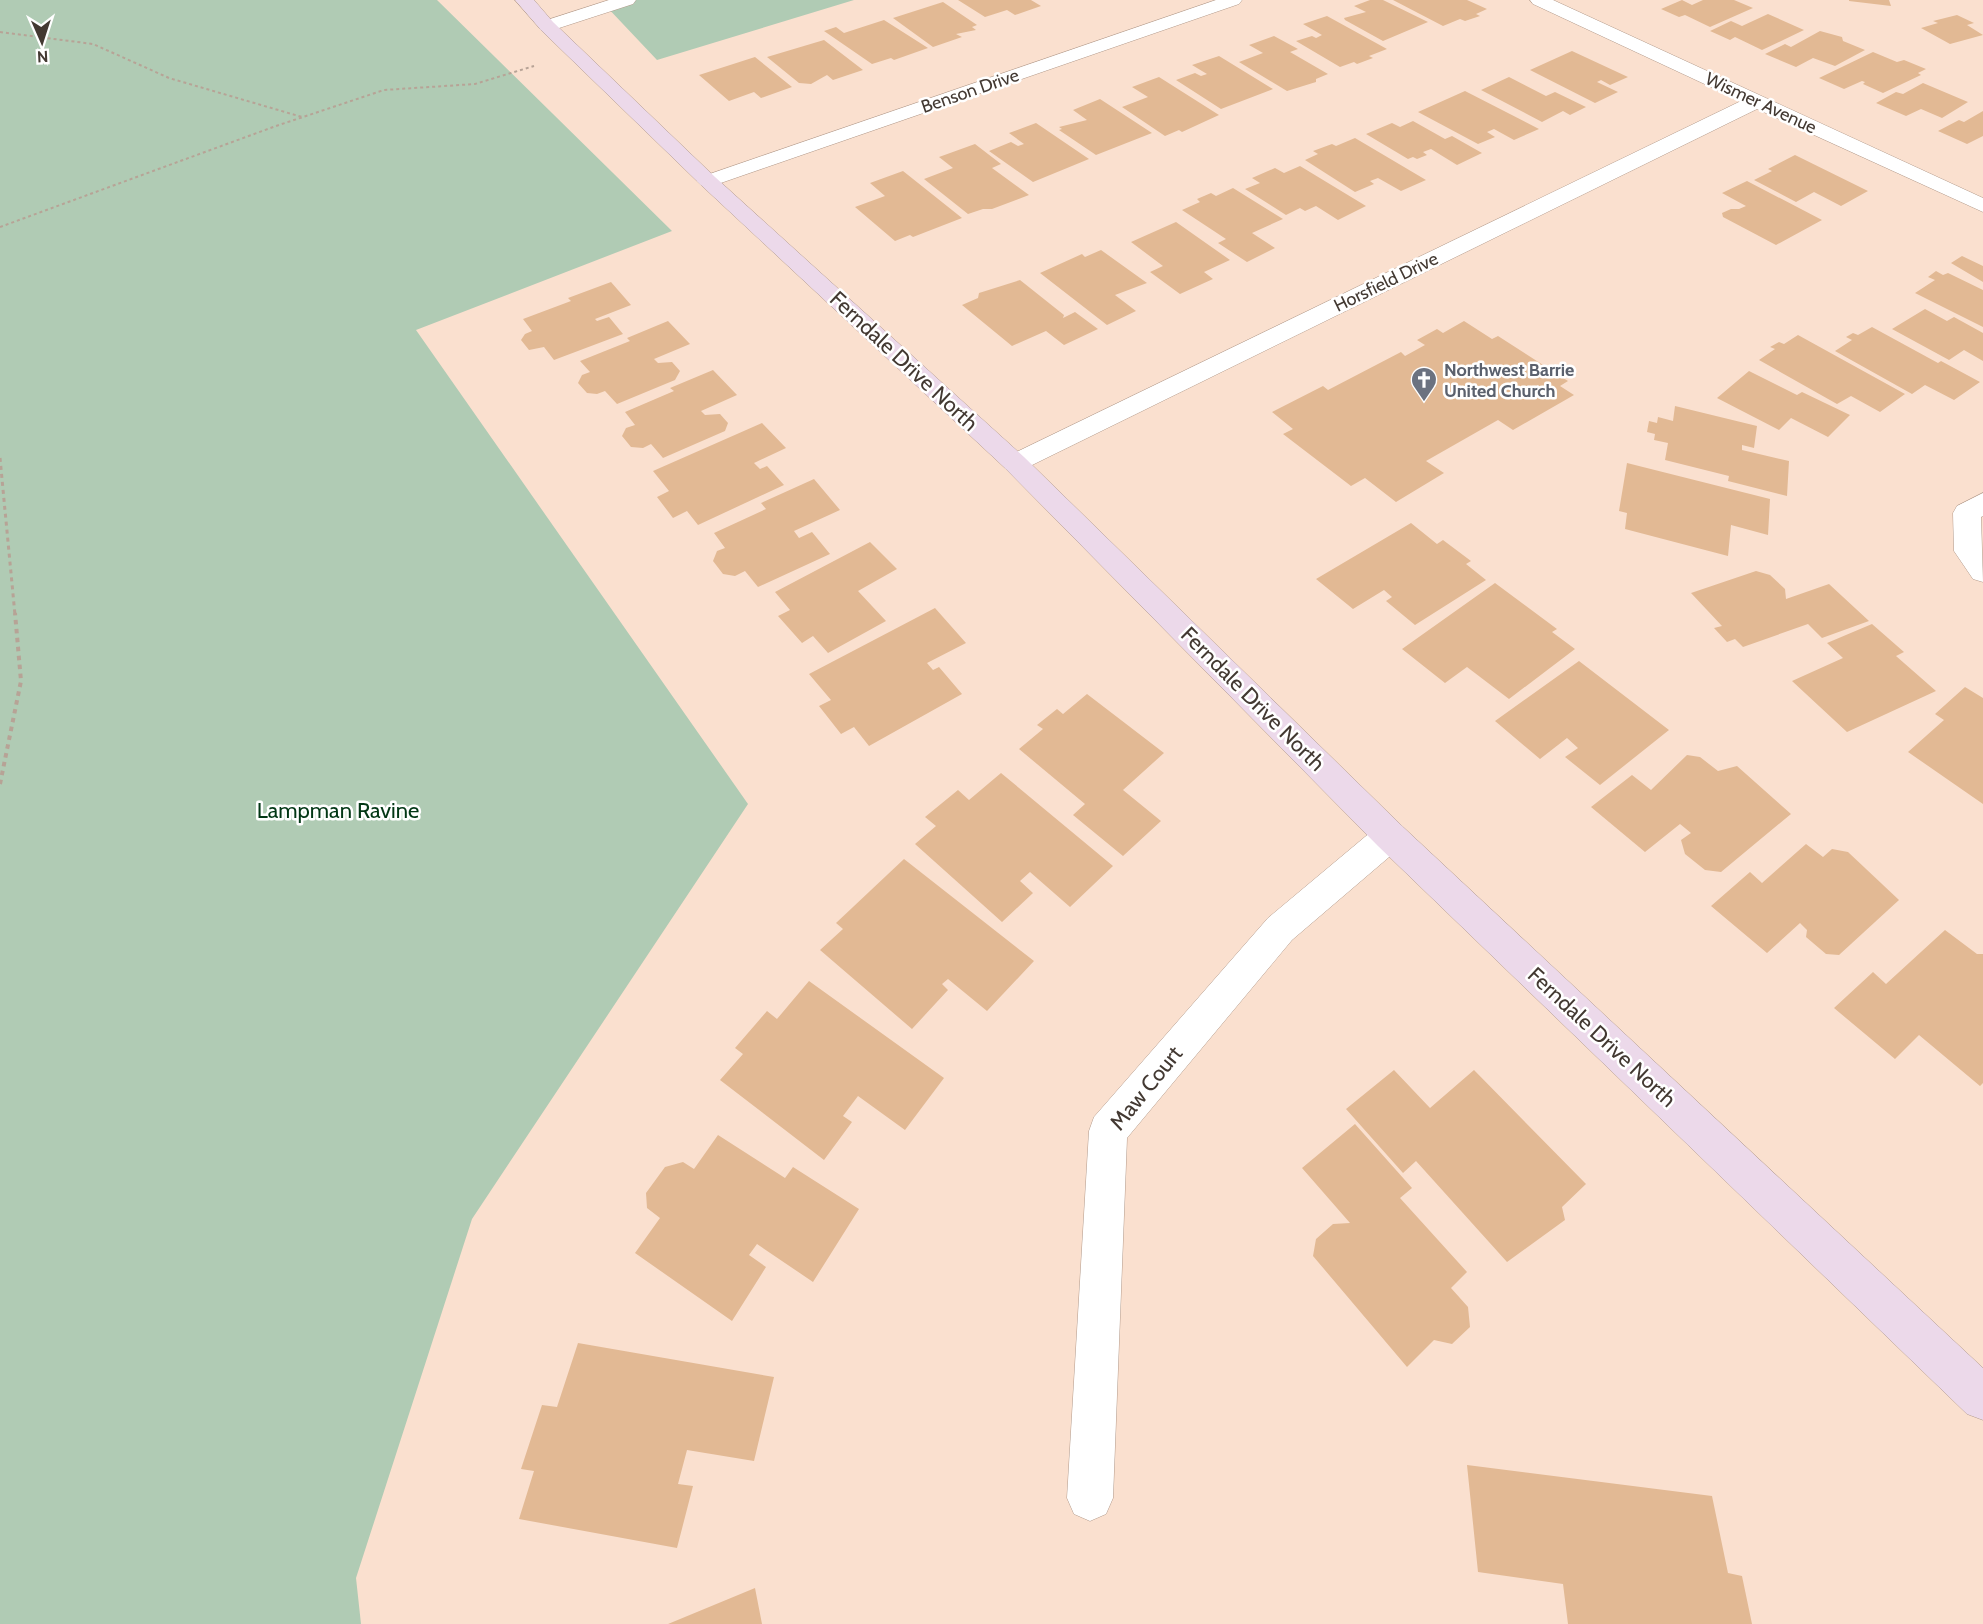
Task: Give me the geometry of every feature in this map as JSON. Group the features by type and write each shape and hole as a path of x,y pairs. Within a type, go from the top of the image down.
{"main road":[{"name":"Ferndale Drive North","path":"524,0 547,26 708,181 1015,463 1390,836 1983,1398"}],"street":[{"path":"547,26 627,0"},
{"name":"Benson Drive","path":"708,181 1233,0"},
{"name":"Wismer Avenue","path":"1539,0 1983,206"},
{"name":"Horsfield Drive","path":"1015,463 1757,101"},
{"path":"1983,503 1967,513 1968,551 1983,572"},
{"name":"Maw Court","path":"1090,1498 1108,1131 1280,928 1390,836"}],"path":[{"path":"0,32 93,44 169,78 303,117"},
{"path":"0,227 384,90 475,84 576,53"},
{"path":"0,458 21,681 0,784"}],"green space":[{"name":"Lampman Ravine","path":"0,0 437,0 672,231 416,330 748,804 472,1219 356,1578 361,1624 0,1624"},
{"path":"619,0 854,0 657,60 605,5"}],"building":[{"path":"958,0 1031,0 1041,6 1015,15 1007,10 985,17"},
{"path":"1370,0 1383,0 1428,22 1383,41 1344,18 1366,12 1354,6"},
{"path":"1393,0 1467,0 1487,9 1476,14 1480,16 1465,21 1460,19 1443,26"},
{"path":"1682,0 1692,5 1703,0 1734,0 1753,8 1710,27 1685,15 1679,17 1661,9"},
{"path":"1889,0 1891,6 1849,1"},
{"path":"943,2 977,25 972,27 976,30 956,34 962,37 933,47 893,18"},
{"path":"1768,14 1804,30 1762,50 1735,37 1730,40 1710,31 1731,21 1742,26"},
{"path":"1957,15 1974,23 1967,25 1983,35 1950,44 1921,28 1938,23 1933,21"},
{"path":"1327,16 1387,49 1369,56 1373,58 1340,67 1296,41 1322,35 1303,24"},
{"path":"884,20 928,48 894,60 891,58 872,64 824,31 836,27 844,33"},
{"path":"1820,31 1842,37 1843,41 1865,50 1835,66 1813,58 1796,67 1765,54 1785,44 1791,47"},
{"path":"1274,36 1298,49 1290,52 1328,74 1316,79 1316,82 1287,91 1239,62 1263,53 1249,45"},
{"path":"824,40 863,70 833,80 827,75 811,84 799,83 767,57"},
{"path":"1572,51 1628,77 1610,85 1601,80 1597,82 1618,92 1595,103 1530,70"},
{"path":"1873,52 1897,62 1904,60 1926,69 1918,73 1921,75 1883,93 1863,84 1865,82 1862,81 1844,89 1819,78"},
{"path":"1219,56 1273,89 1221,109 1176,80 1195,73 1201,76 1207,74 1192,65"},
{"path":"755,57 792,87 761,98 754,92 729,101 699,75"},
{"path":"1159,77 1219,115 1182,132 1179,130 1165,136 1122,107 1148,97 1132,87"},
{"path":"1509,77 1546,96 1555,92 1586,107 1570,115 1563,111 1542,122 1481,90"},
{"path":"1923,83 1968,102 1942,118 1921,109 1906,116 1876,103 1896,92 1903,94"},
{"path":"1465,91 1539,129 1514,140 1494,129 1487,132 1495,137 1478,144 1418,112"},
{"path":"1100,99 1152,133 1096,155 1059,130 1062,129 1059,127 1087,120 1073,110"},
{"path":"1983,111 1983,136 1967,144 1938,131 1959,120 1964,122"},
{"path":"1413,121 1445,139 1452,136 1482,153 1457,165 1431,149 1423,152 1427,155 1417,159 1413,157 1408,159 1366,134 1392,123 1400,127"},
{"path":"1036,123 1089,159 1033,182 989,151 1011,142 1018,146 1024,144 1009,133"},
{"path":"1355,138 1426,180 1401,191 1378,178 1370,181 1374,184 1355,192 1305,160 1318,154 1313,151 1332,144 1336,146"},
{"path":"975,144 1001,164 992,168 1029,195 992,209 983,209 968,214 924,179 953,168 939,157"},
{"path":"1795,155 1868,191 1841,206 1814,192 1796,202 1754,180 1772,171 1768,169"},
{"path":"1300,166 1366,206 1338,220 1316,206 1305,211 1300,208 1286,215 1245,189 1260,183 1252,178 1275,168 1284,173"},
{"path":"903,171 962,218 913,237 910,235 895,241 855,207 885,196 870,183"},
{"path":"1747,181 1822,220 1776,245 1723,217 1722,213 1746,206 1722,193"},
{"path":"1233,188 1283,219 1252,233 1275,248 1247,262 1218,243 1226,239 1182,210 1200,202 1197,199 1211,193 1216,196"},
{"path":"1176,222 1230,260 1204,272 1213,279 1180,294 1150,272 1163,266 1131,242"},
{"path":"1101,250 1147,283 1115,295 1136,311 1107,325 1040,273 1082,254 1085,257"},
{"path":"1962,256 1983,266 1983,282 1951,263"},
{"path":"1936,271 1943,275 1948,273 1983,290 1983,327 1915,293 1935,280 1928,277"},
{"path":"1020,280 1064,315 1063,318 1075,312 1098,329 1064,345 1046,331 1012,346 962,305 978,298 979,293"},
{"path":"611,282 631,305 595,319 597,321 609,317 623,334 554,360 544,347 529,350 521,340 525,334 532,331 523,319 571,301 568,298"},
{"path":"1925,309 1947,321 1954,317 1983,333 1983,361 1964,350 1949,360 1892,329"},
{"path":"668,321 690,344 654,359 658,363 672,362 680,371 675,380 617,404 605,391 597,394 587,393 578,383 582,375 590,372 580,361 630,341 627,338"},
{"name":"Northwest Barrie United Church","path":"1464,321 1492,339 1498,336 1568,381 1560,386 1574,395 1513,430 1498,420 1426,461 1444,473 1396,502 1365,478 1351,486 1283,434 1293,429 1272,412 1323,386 1328,390 1401,352 1405,356 1425,345 1417,340 1437,329 1443,333"},
{"path":"1872,327 1938,363 1941,361 1980,382 1954,400 1925,385 1912,394 1835,351 1852,340 1846,337 1853,333 1858,335"},
{"path":"1798,335 1905,394 1880,412 1851,396 1837,404 1759,360 1775,349 1770,347 1779,342 1784,344"},
{"path":"713,370 737,395 701,411 705,415 720,414 728,423 725,431 663,458 651,444 643,448 631,447 622,436 626,428 635,425 625,412 674,391 670,388"},
{"path":"1749,371 1797,395 1802,392 1850,415 1828,437 1791,418 1779,430 1717,398"},
{"path":"1675,406 1757,426 1754,448 1742,445 1742,450 1789,461 1787,496 1728,481 1729,476 1665,460 1668,443 1654,440 1655,434 1647,432 1649,421 1657,423 1658,417 1673,421"},
{"path":"762,423 786,448 754,463 760,469 767,466 784,485 698,525 687,511 673,518 657,497 669,491 653,471"},
{"path":"1627,463 1770,499 1768,535 1731,525 1728,556 1625,529 1627,513 1619,511"},
{"path":"814,479 840,510 794,531 799,538 812,532 830,554 758,587 745,571 735,576 723,574 713,561 717,551 725,548 714,533 766,509 761,503"},
{"path":"1411,523 1437,544 1443,540 1471,561 1466,564 1486,580 1415,625 1386,601 1392,597 1384,590 1353,609 1316,579"},
{"path":"870,542 897,569 858,591 886,621 828,653 813,636 802,643 778,616 790,610 775,592"},
{"path":"1756,571 1770,575 1785,589 1786,599 1829,584 1869,621 1822,638 1808,624 1743,647 1735,639 1727,642 1714,628 1722,626 1691,593"},
{"path":"1495,583 1557,629 1552,632 1575,649 1509,699 1467,667 1445,683 1402,649"},
{"path":"935,608 966,643 927,663 933,670 939,667 962,694 869,746 854,727 841,734 819,706 831,700 809,674"},
{"path":"1872,624 1904,652 1896,656 1936,691 1847,732 1792,681 1843,658 1827,643"},
{"path":"1579,661 1669,730 1600,785 1565,757 1578,748 1567,738 1540,759 1495,721"},
{"path":"1965,687 1983,698 1983,804 1908,752 1944,720 1935,714"},
{"path":"1087,694 1164,753 1123,790 1161,821 1123,856 1073,815 1085,804 1019,749 1043,729 1037,725 1057,709 1063,714"},
{"path":"1687,755 1700,757 1718,771 1737,766 1791,814 1721,872 1705,870 1685,854 1681,840 1691,833 1680,824 1645,852 1591,807 1632,775 1651,790"},
{"path":"1001,773 1113,866 1070,907 1030,872 1020,881 1033,893 1002,922 915,844 936,826 925,817 958,790 969,800"},
{"path":"1806,844 1823,857 1832,849 1848,852 1899,900 1839,955 1826,954 1806,937 1807,930 1800,923 1767,953 1711,906 1750,872 1762,883"},
{"path":"904,859 1034,961 987,1011 948,979 942,984 948,990 912,1029 820,950 843,929 836,923"},
{"path":"1945,930 1977,954 1983,954 1983,1083 1980,1086 1919,1035 1895,1059 1834,1008 1873,972 1886,984"},
{"path":"809,981 944,1078 905,1130 858,1096 843,1116 852,1122 824,1160 720,1080 743,1054 735,1048 767,1011 777,1019"},
{"path":"1394,1070 1430,1108 1474,1070 1586,1184 1562,1207 1565,1220 1507,1262 1416,1161 1403,1173 1346,1109"},
{"path":"1355,1124 1412,1188 1400,1198 1467,1272 1451,1288 1468,1307 1470,1327 1452,1344 1434,1340 1407,1367 1313,1256 1316,1239 1333,1224 1350,1223 1302,1168"},
{"path":"718,1135 785,1178 793,1167 859,1209 813,1282 757,1244 749,1255 766,1267 732,1321 635,1253 660,1218 647,1208 646,1193 665,1167 683,1162 694,1169"},
{"path":"578,1343 774,1377 754,1461 687,1450 678,1484 693,1486 677,1548 519,1519 534,1471 521,1469 542,1405 557,1407"},
{"path":"1467,1465 1712,1496 1728,1573 1742,1576 1752,1624 1568,1624 1563,1584 1478,1572"},
{"path":"755,1588 762,1624 668,1624"}],"place":[{"name":"Northwest Barrie United Church","path":"1424,403"}]}
